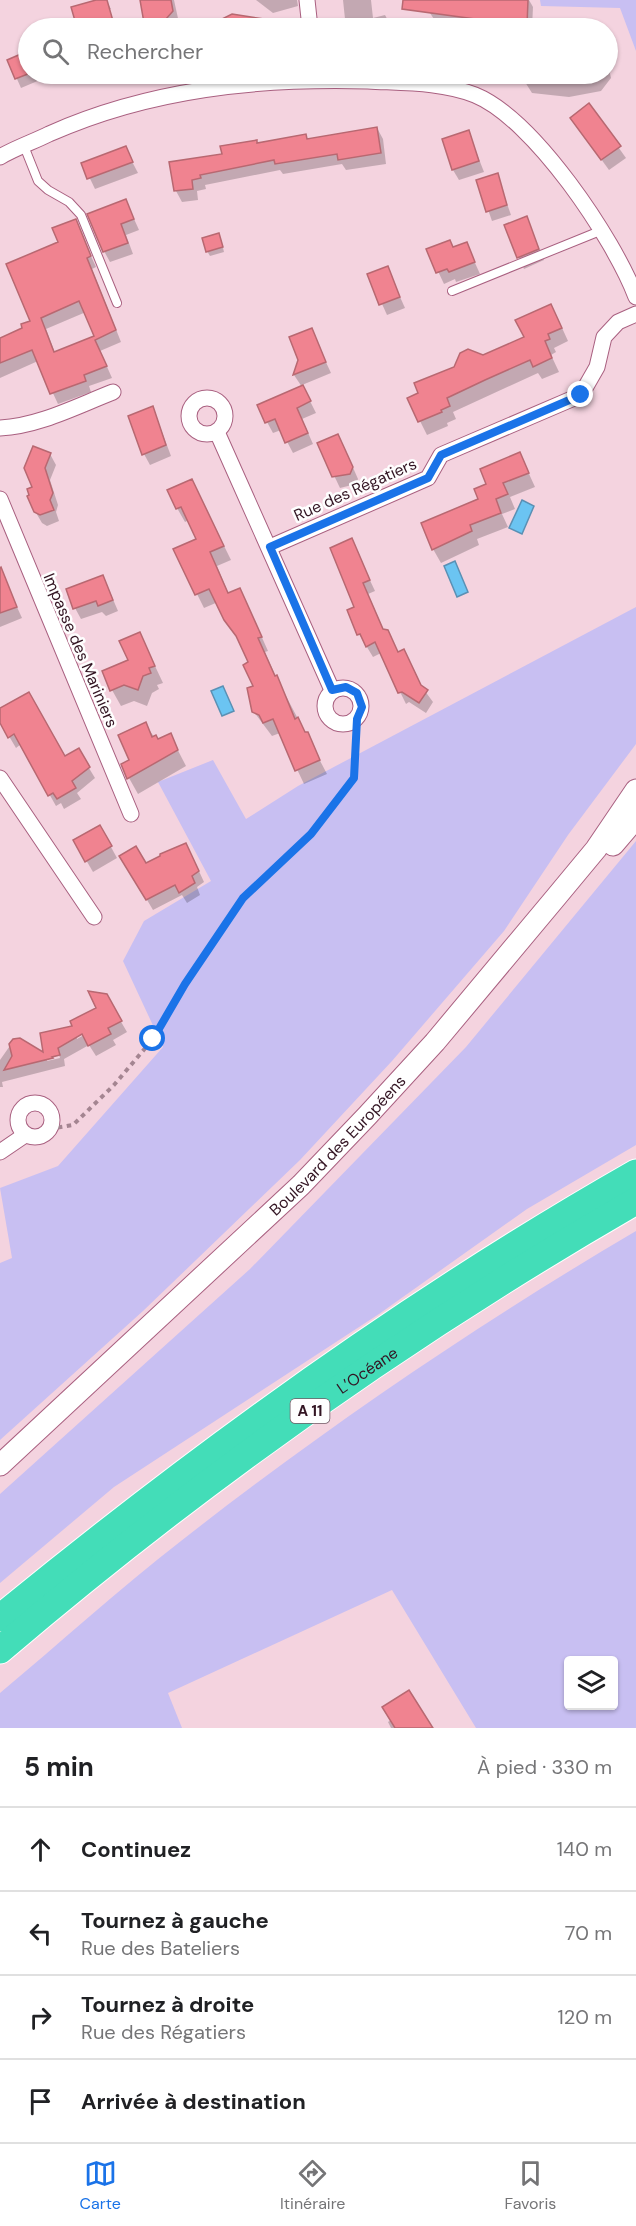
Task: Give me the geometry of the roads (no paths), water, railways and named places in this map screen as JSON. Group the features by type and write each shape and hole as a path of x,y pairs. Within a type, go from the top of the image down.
{"highway":[{"name":"L’Océane","path":"0,1618 147,1501 324,1371 471,1273 636,1173"},
{"name":"L’Océane","path":"0,1650 176,1509 285,1428 452,1315 636,1202"}],"main road":[{"name":"Boulevard des Européens","path":"0,1465 301,1185 360,1123 435,1042 564,888 596,849 636,790"},
{"name":"Boulevard des Européens","path":"0,1479 161,1331 379,1121 513,969 636,818"}],"street":[{"path":"307,0 309,18"},
{"path":"0,158 83,119 167,94 242,84"},
{"path":"430,84 477,96 507,114 554,162 624,266 636,297"},
{"name":"Rue des Régatiers","path":"270,547 428,478 441,455 581,395 597,367 604,337 618,322 636,314"},
{"path":"0,428 12,428 54,416 113,392"},
{"path":"218,432 332,690"},
{"name":"Impasse des Mariniers","path":"0,499 131,814"},
{"path":"346,687 357,693 362,707 357,719 343,725 334,723 327,717 324,701 332,690 346,687"},
{"path":"0,778 94,917"},
{"path":"0,1152 25,1135 36,1138 48,1133 53,1122 51,1111 41,1103 32,1102 21,1108 17,1122 25,1135"}],"lane":[{"path":"24,146 38,181 48,190 69,202 81,215 117,303"},
{"path":"452,291 600,231"},
{"path":"0,1473 149,1338 331,1161 484,994 564,898 636,802"}],"water":[{"path":"522,500 534,506 522,534 509,528"},
{"path":"455,561 468,592 457,597 444,566"},
{"path":"223,686 234,711 222,716 211,691"}]}
